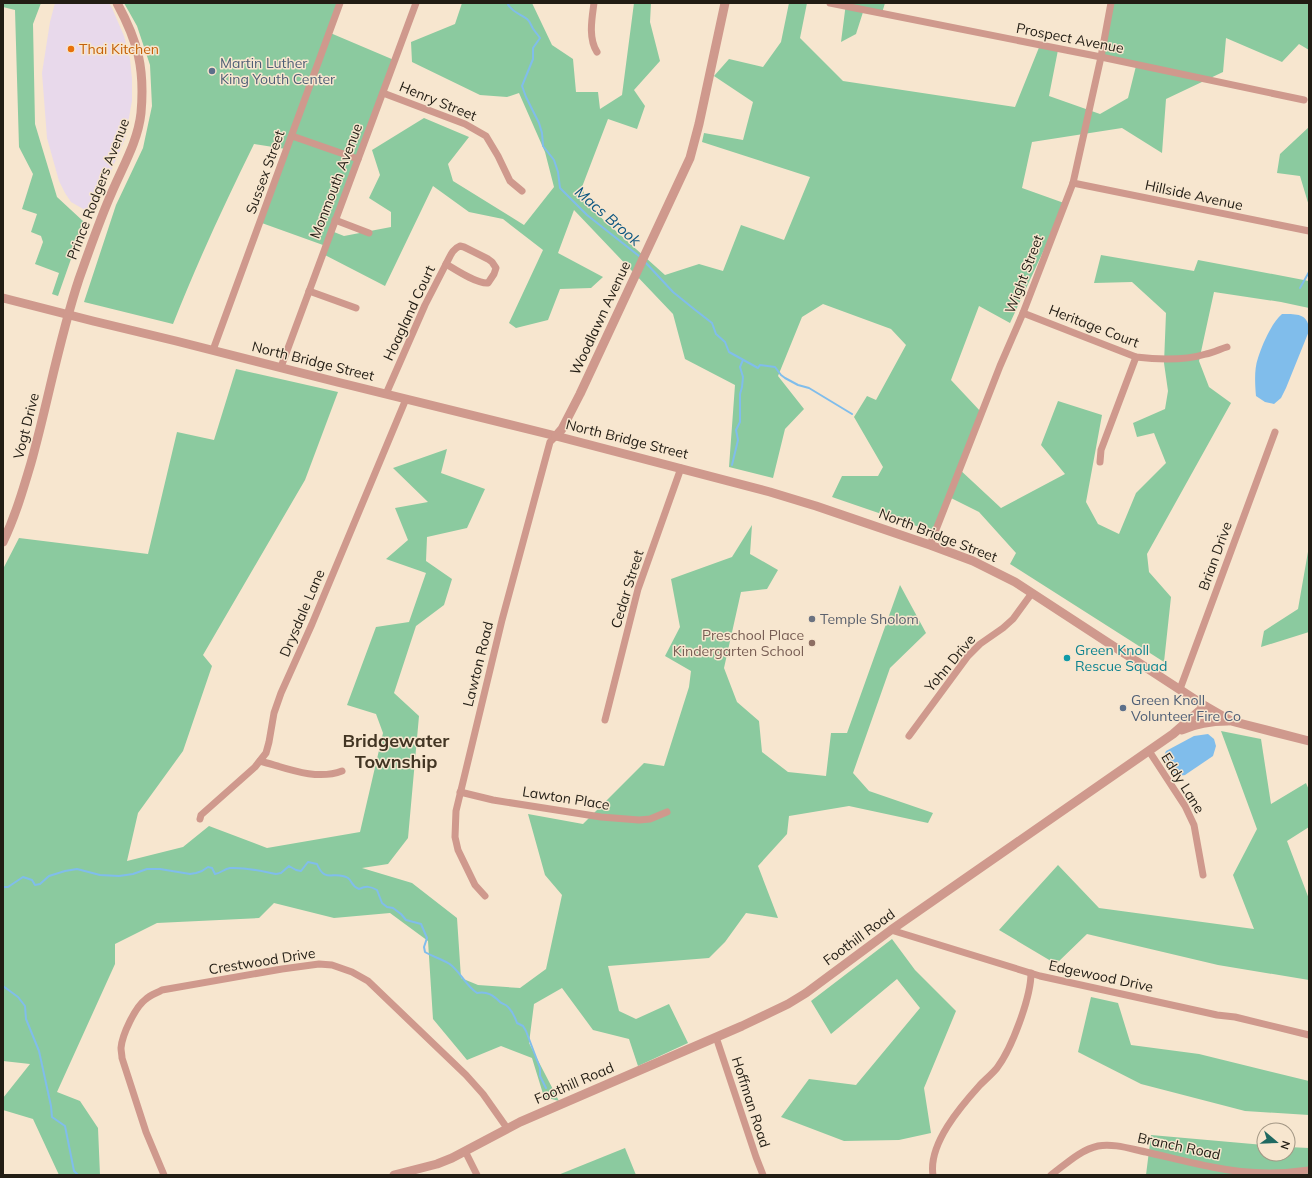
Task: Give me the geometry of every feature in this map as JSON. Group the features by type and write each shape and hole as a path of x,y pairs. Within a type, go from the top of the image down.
{"street":[{"name":"Prince Rodgers Avenue","path":"68,315 111,193 130,151 139,123 142,80 139,57 135,40 117,3"},
{"name":"Sussex Street","path":"213,350 340,3"},
{"name":"Monmouth Avenue","path":"281,367 384,93 416,3"},
{"path":"594,3 591,22 593,43 597,52"},
{"name":"Woodlawn Avenue","path":"556,436 562,430 580,394 690,158 699,124 725,3"},
{"name":"Prospect Avenue","path":"830,3 1101,57 1304,100"},
{"name":"Wight Street","path":"930,545 1073,184 1101,57 1111,3"},
{"name":"Henry Street","path":"384,93 465,124 486,136 510,181 522,191"},
{"path":"292,136 358,160"},
{"name":"Hillside Avenue","path":"1073,184 1309,232"},
{"path":"335,220 369,233"},
{"name":"Hoagland Court","path":"386,394 425,305 453,250 460,246 464,247 488,259 496,268 488,283 484,283 446,264"},
{"path":"309,291 356,308"},
{"name":"North Bridge Street","path":"3,298 556,436 681,468 816,506 930,545 995,571 1015,582 1205,706"},
{"name":"Heritage Court","path":"1023,313 1136,357 1154,359 1187,358 1208,354 1227,347"},
{"name":"Vogt Drive","path":"3,542 22,497 68,315"},
{"path":"1100,462 1102,450 1136,357"},
{"name":"Drysdale Lane","path":"200,819 201,815 255,767 266,753 274,713 281,693 406,399"},
{"name":"Brian Drive","path":"1180,689 1274,432"},
{"name":"Lawton Road","path":"485,896 475,885 458,850 455,837 456,811 502,620 550,442 556,436"},
{"name":"Cedar Street","path":"605,720 638,589 681,468"},
{"name":"Yohn Drive","path":"908,736 972,652 980,644 995,635 1008,624 1032,593"},
{"path":"1205,706 1231,721 1309,741"},
{"name":"Foothill Road","path":"394,1175 437,1164 452,1158 507,1128 788,1004 891,930 1148,752 1173,734 1205,706"},
{"path":"1173,734 1198,723 1231,721"},
{"name":"Eddy Lane","path":"1148,752 1185,806 1192,820 1198,842 1203,875"},
{"path":"260,761 308,774 334,774 342,771"},
{"name":"Lawton Place","path":"460,792 492,800 601,817 639,820 650,819 667,812"},
{"name":"Edgewood Drive","path":"891,930 1048,978 1217,1015 1235,1017 1309,1035"},
{"name":"Crestwood Drive","path":"164,1175 146,1132 122,1058 122,1040 135,1011 146,998 162,990 282,968 319,964 332,965 352,972 368,981 462,1070 483,1094 507,1128"},
{"path":"933,1175 933,1162 936,1148 942,1137 960,1108 997,1068 1008,1050 1024,1010 1031,980 1031,973"},
{"name":"Hoffman Road","path":"716,1037 763,1175"},
{"name":"Branch Road","path":"1052,1175 1082,1152 1091,1148 1107,1146 1134,1149 1241,1172 1262,1174 1309,1170"},
{"path":"465,1151 477,1175"}],"shaded area":[{"path":"55,3 109,3 124,36 130,59 132,101 125,139 92,214 71,202 65,193 59,181 47,138 42,73 50,22"}],"green space":[{"path":"3,3 41,3 33,24 35,124 57,197 84,222 58,296 52,294 59,273 35,264 43,242 41,236 31,232 37,214 22,209 33,174 19,147 15,10 3,7"},
{"path":"124,3 338,3 328,32 394,60 329,230 344,236 391,227 391,212 369,198 380,175 372,150 424,118 469,137 448,164 453,181 524,225 554,187 545,152 519,93 507,97 480,95 412,62 411,42 455,24 462,3 532,3 552,45 573,59 576,92 598,92 600,109 622,95 634,3 651,3 650,22 660,61 634,90 645,106 637,129 608,119 582,187 588,206 665,275 699,264 723,271 741,225 784,240 810,177 702,142 704,133 743,140 753,102 714,76 729,59 763,67 781,42 789,3 807,3 800,38 843,81 1015,107 1040,45 1058,50 1049,96 1100,114 1128,98 1136,66 1098,58 1111,3 1309,3 1309,50 1299,44 1282,62 1226,38 1223,72 1166,99 1162,153 1122,128 1032,142 1022,188 1064,203 1061,213 1010,323 979,306 951,380 981,412 958,468 1001,508 1065,474 1041,445 1058,401 1102,415 1086,502 1098,524 1119,534 1136,493 1166,463 1154,433 1137,437 1133,423 1165,409 1168,391 1164,363 1166,313 1132,282 1094,283 1101,255 1194,271 1198,260 1309,281 1309,308 1281,302 1214,292 1199,361 1209,387 1231,403 1147,554 1149,572 1171,597 1164,662 1010,564 1016,553 979,512 947,496 934,532 832,497 842,476 878,476 883,467 854,417 867,396 876,400 906,345 891,329 823,304 802,317 778,376 804,409 785,429 773,478 729,467 735,385 685,359 673,314 574,210 558,253 603,277 591,288 560,289 548,320 516,328 509,323 543,250 503,219 469,212 433,186 385,286 321,253 323,245 259,222 286,149 254,144 232,188 173,324 84,302 116,205 143,148 152,106 150,65 137,26"},
{"path":"846,3 885,3 882,13 864,9 856,34 841,42"},
{"path":"1309,127 1309,206 1300,176 1277,173 1280,154"},
{"path":"236,369 338,392 305,480 203,655 212,666 183,751 138,813 127,861 183,847 209,826 267,848 360,832 383,733 376,714 347,705 376,627 409,622 426,573 386,559 408,540 395,508 428,502 393,468 447,449 441,473 485,489 467,528 427,537 426,561 452,579 444,605 416,626 394,693 419,716 408,838 388,864 362,868 412,883 457,918 461,978 478,985 520,988 546,969 562,895 545,875 528,814 583,824 644,763 664,766 689,687 691,671 665,656 680,627 671,579 732,557 752,525 750,554 778,570 767,589 741,592 724,668 737,702 759,721 762,752 788,772 826,776 831,733 847,733 900,585 926,633 890,668 853,773 869,791 933,813 928,823 849,806 789,816 787,834 758,866 778,918 746,913 725,942 709,958 608,966 619,1011 636,1019 669,1004 688,1043 638,1066 629,1039 593,1030 562,988 534,1004 529,1043 559,1101 544,1097 532,1058 501,1046 467,1060 433,1019 428,941 390,913 334,918 274,903 259,918 157,923 115,944 115,964 57,1092 80,1101 98,1128 100,1175 59,1175 33,1119 3,1110 3,1098 30,1064 3,1061 3,569 19,538 148,554 177,432 214,440"},
{"path":"1309,546 1309,632 1261,647 1264,631 1298,609"},
{"path":"1221,731 1261,739 1271,804 1306,783 1309,790 1309,827 1287,841 1309,899 1309,980 1218,965 1087,934 1056,964 999,930 1058,865 1099,908 1254,929 1233,875 1257,829"},
{"path":"892,939 915,970 956,1011 924,1088 931,1133 899,1140 844,1141 781,1117 809,1079 856,1085 920,1008 897,979 831,1034 811,1001"},
{"path":"1091,997 1118,1003 1131,1045 1199,1054 1309,1081 1309,1115 1245,1111 1141,1084 1078,1052"},
{"path":"1151,1135 1256,1144 1256,1162 1296,1162 1296,1147 1309,1148 1309,1175 1146,1175"},
{"path":"625,1148 636,1175 558,1175"}],"water":[{"path":"1282,314 1301,316 1307,321 1309,331 1286,388 1281,398 1274,404 1265,402 1256,396 1255,372 1258,358 1265,340 1271,328"},
{"path":"1208,734 1214,739 1216,746 1213,756 1185,775 1176,774 1169,768 1165,760 1166,751 1194,736"}],"waterway":[{"name":"Macs Brook","path":"509,3 508,5 513,10 528,20 540,38 533,48 533,59 522,86 539,123 542,133 543,146 554,160 558,172 560,188 587,215 639,256"},
{"name":"Macs Brook","path":"646,263 673,292 712,323 716,334 725,342 729,352 758,368 760,365 775,367 785,378 798,385 809,388 852,414"},
{"path":"1300,288 1309,272"},
{"path":"732,465 738,440 736,430 740,422 740,394 743,377 740,367 743,360"},
{"path":"3,887 8,887 23,877 32,880 35,885 40,884 49,876 77,869 100,875 119,876 133,874 147,869 160,869 190,874 202,871 208,867 212,868 215,874 230,868 276,874 281,873 289,866 301,871 308,862 317,864 323,874 330,876 338,875 348,878 355,887 359,889 368,887 377,890 382,903 387,907 393,908 406,920 421,924 427,938 424,947 425,952 451,965 477,993 490,994 507,1006 511,1010 517,1023 523,1026 526,1031 540,1068 540,1076 546,1088"},
{"path":"3,986 18,997 25,1006 26,1019 39,1051 52,1117 65,1126 74,1171 78,1175"}],"place":[{"name":"Thai Kitchen","path":"71,49"},
{"name":"Martin Luther King Youth Center","path":"212,71"},
{"name":"Temple Sholom","path":"812,619"},
{"name":"Preschool Place Kindergarten School","path":"812,643"},
{"name":"Green Knoll Rescue Squad","path":"1067,658"},
{"name":"Green Knoll Volunteer Fire Co","path":"1123,708"}],"district":[{"name":"Bridgewater Township","path":"396,750"}]}
